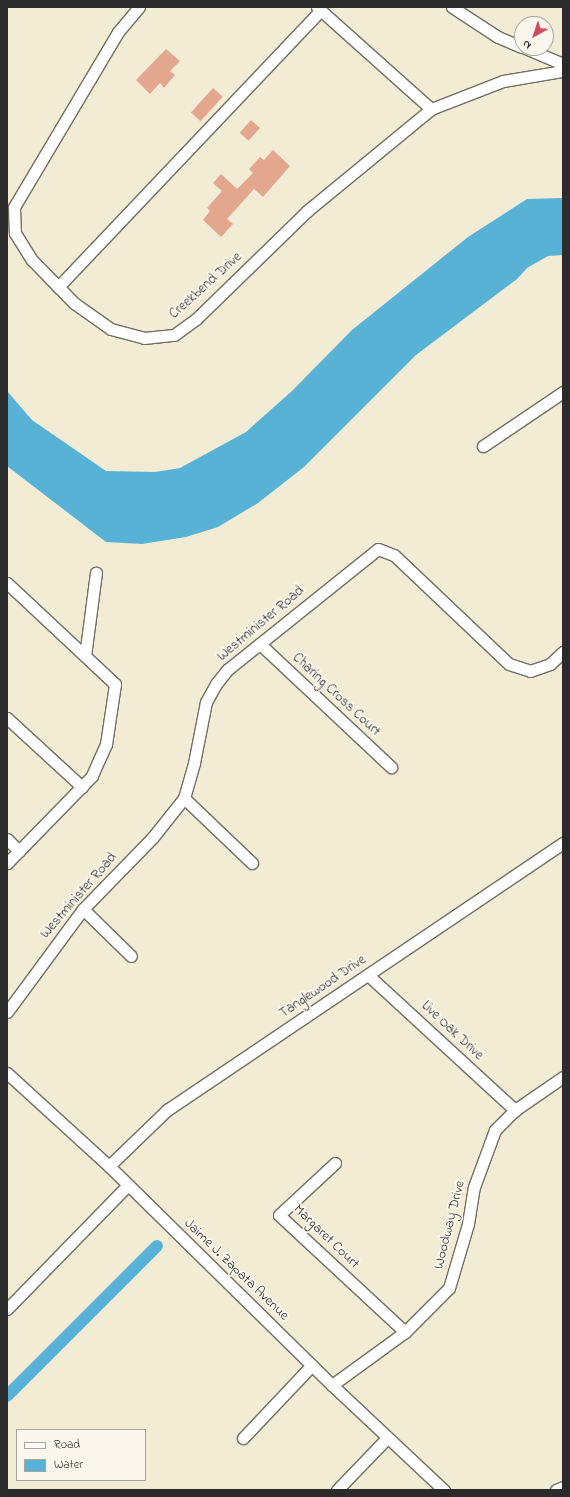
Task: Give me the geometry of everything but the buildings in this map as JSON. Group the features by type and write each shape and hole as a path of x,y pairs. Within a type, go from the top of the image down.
{"street":[{"name":"Creekbend Drive","path":"139,7 118,32 14,207 14,233 32,260 74,303 111,329 144,338 174,335 196,319 307,211 431,109 503,81 563,71"},
{"path":"452,7 498,37 514,43"},
{"path":"58,287 319,9 431,109"},
{"path":"544,56 563,64"},
{"path":"483,446 563,392"},
{"name":"Westminister Road","path":"7,1012 84,909 153,837 184,798 194,763 206,702 227,670 378,549 394,555 509,664 530,672 550,664 563,652"},
{"path":"85,656 96,573"},
{"path":"7,583 115,684 106,744 100,761 92,776 7,863"},
{"name":"Charing Cross Court","path":"260,644 391,767"},
{"path":"7,718 82,787"},
{"path":"184,798 252,863"},
{"path":"7,839 19,851"},
{"name":"Tanglewood Drive","path":"109,1166 167,1110 563,843"},
{"path":"84,909 131,956"},
{"name":"Live Oak Drive","path":"368,975 515,1110"},
{"name":"Jaime J. Zapata Avenue","path":"7,1073 109,1166 332,1385 444,1490"},
{"name":"Woodway Drive","path":"332,1385 405,1332 449,1288 468,1224 482,1163 495,1130 515,1110 563,1077"},
{"name":"Margaret Court","path":"335,1163 279,1215 405,1332"},
{"path":"7,1309 128,1185"},
{"path":"243,1438 312,1364"},
{"path":"337,1490 387,1438"},
{"path":"556,1490 563,1487"}],"water":[{"path":"563,198 563,255 548,256 527,268 517,279 416,355 304,467 258,503 218,527 186,537 142,544 106,542 7,466 7,391 32,420 106,471 155,472 180,468 246,432 292,391 352,330 468,237 527,199"}],"waterway":[{"path":"7,1396 157,1246"}]}
